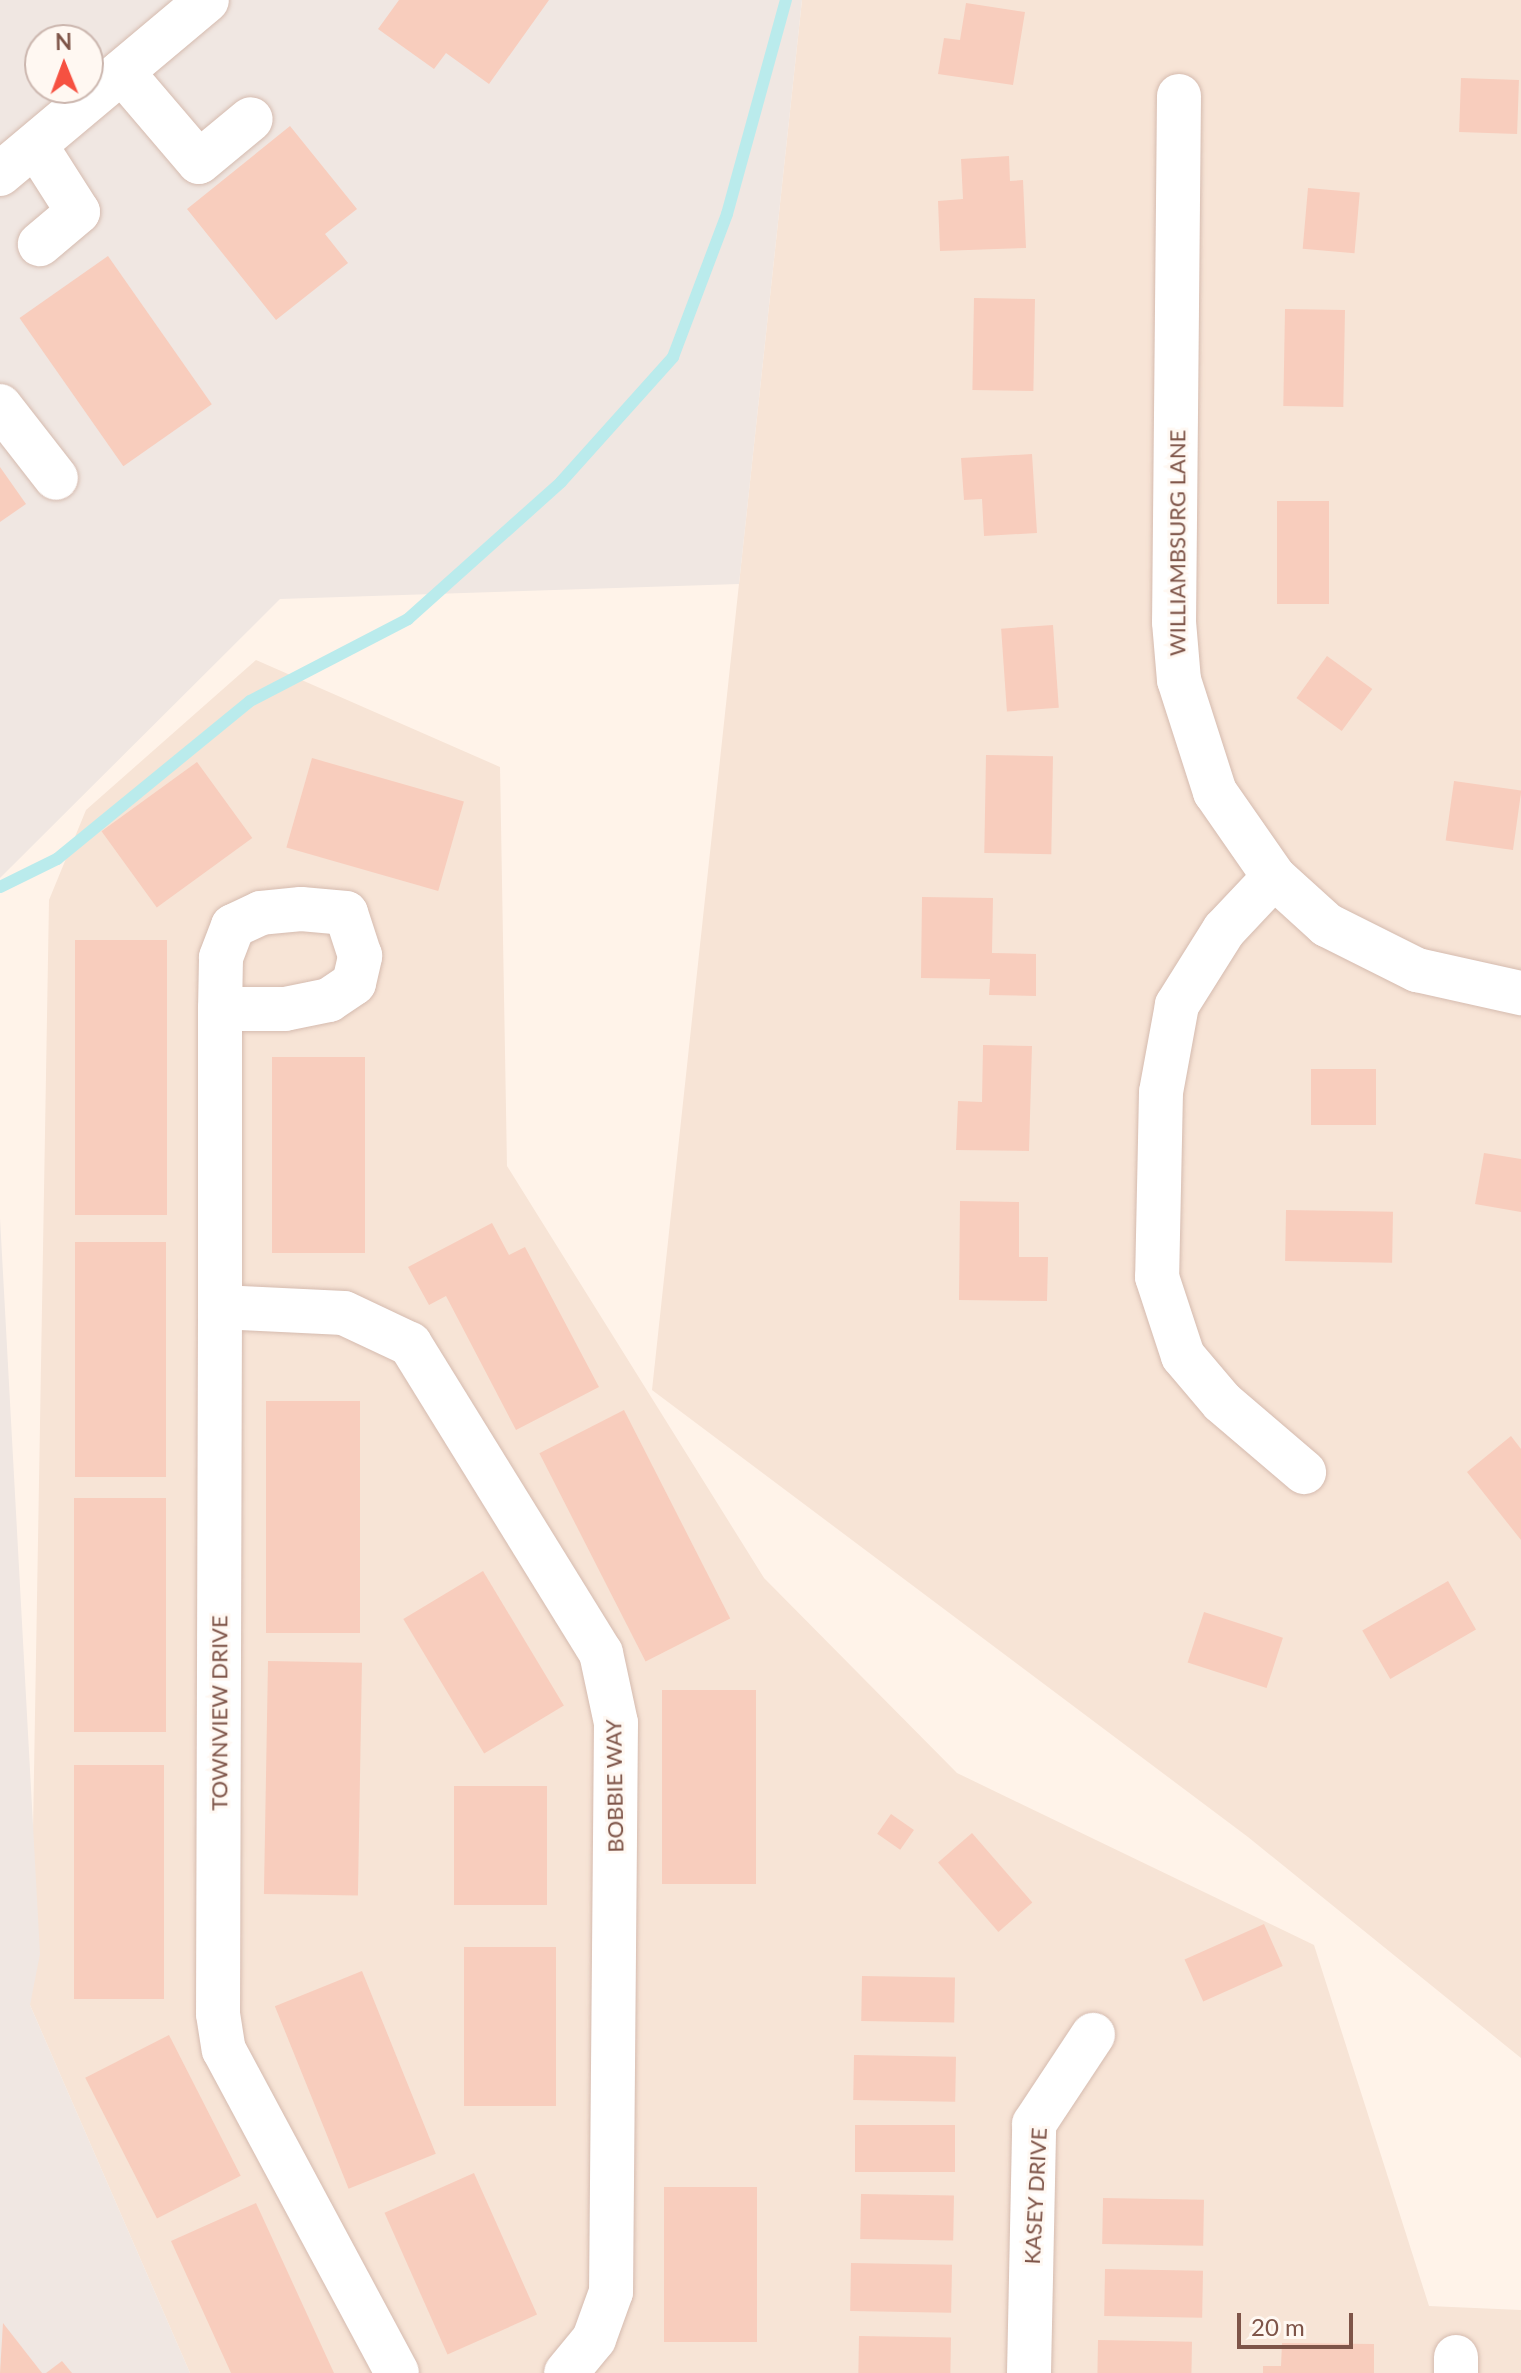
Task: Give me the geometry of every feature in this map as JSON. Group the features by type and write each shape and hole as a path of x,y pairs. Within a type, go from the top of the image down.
{"street":[{"path":"0,174 207,0"},
{"path":"122,72 199,162 251,119"},
{"name":"WILLIAMBSURG LANE","path":"1179,96 1174,622 1179,680 1215,792 1274,877 1327,925 1371,952 1417,970 1521,993"},
{"path":"36,146 78,212 40,244"},
{"path":"0,406 56,478"},
{"path":"1274,877 1224,930 1177,1005 1161,1092 1157,1277 1183,1356 1222,1402 1304,1472"},
{"name":"TOWNVIEW DRIVE","path":"220,1009 222,2038 397,2373"},
{"name":"BOBBIE WAY","path":"220,1307 344,1313 410,1344 601,1653 616,1723 611,2292 594,2339 566,2373"},
{"name":"KASEY DRIVE","path":"1029,2373 1034,2124 1093,2035"}],"shaded area":[{"path":"0,0 802,0 739,584 280,599 0,878"},
{"path":"802,0 1521,0 1521,2058 1248,1837 652,1390"},
{"path":"256,660 500,767 507,1166 764,1578 957,1773 1314,1945 1429,2306 1521,2310 1521,2373 190,2373 30,2005 49,900 86,810"},
{"path":"0,1218 40,1954 30,2005 190,2373 0,2373"}],"building":[{"path":"399,0 549,0 489,84 446,53 434,69 378,29"},
{"path":"966,3 1025,12 1013,85 938,74 944,38 960,40"},
{"path":"1461,78 1519,80 1517,134 1459,132"},
{"path":"290,126 357,209 325,234 348,263 276,320 187,209"},
{"path":"1009,156 1010,181 1023,180 1026,248 940,251 938,201 963,199 961,159"},
{"path":"1308,188 1360,193 1354,253 1303,249"},
{"path":"108,256 212,404 123,466 20,318"},
{"path":"974,298 1035,299 1033,391 972,390"},
{"path":"1285,309 1345,310 1343,407 1283,406"},
{"path":"1032,454 1037,533 984,536 982,499 964,500 961,458"},
{"path":"0,467 26,504 0,522"},
{"path":"1277,501 1329,501 1329,604 1277,604"},
{"path":"1053,625 1059,708 1007,711 1001,629"},
{"path":"1327,656 1372,689 1342,731 1296,698"},
{"path":"986,755 1053,756 1051,854 984,853"},
{"path":"312,758 464,802 438,891 286,847"},
{"path":"197,762 252,838 157,907 102,831"},
{"path":"1454,781 1521,790 1513,850 1446,840"},
{"path":"922,897 993,898 992,953 1036,954 1036,996 989,995 990,979 921,978"},
{"path":"75,940 167,940 167,1215 75,1215"},
{"path":"983,1045 1032,1046 1029,1151 956,1150 958,1101 982,1102"},
{"path":"272,1057 365,1057 365,1253 272,1253"},
{"path":"1311,1069 1376,1069 1376,1125 1311,1125"},
{"path":"1484,1153 1521,1159 1521,1212 1475,1204"},
{"path":"960,1201 1019,1202 1019,1257 1048,1257 1047,1301 959,1300"},
{"path":"1286,1210 1393,1212 1392,1263 1285,1261"},
{"path":"492,1223 509,1255 525,1247 599,1387 516,1430 446,1296 429,1305 408,1267"},
{"path":"75,1242 166,1242 166,1477 75,1477"},
{"path":"266,1401 360,1401 360,1633 266,1633"},
{"path":"624,1410 730,1618 646,1662 539,1453"},
{"path":"1511,1436 1521,1449 1521,1540 1467,1472"},
{"path":"74,1498 166,1498 166,1732 74,1732"},
{"path":"483,1571 564,1706 484,1753 403,1619"},
{"path":"1448,1581 1476,1629 1390,1679 1362,1630"},
{"path":"1204,1612 1283,1638 1267,1688 1188,1662"},
{"path":"268,1661 362,1663 358,1896 264,1894"},
{"path":"662,1690 756,1690 756,1884 662,1884"},
{"path":"74,1765 164,1765 164,1999 74,1999"},
{"path":"454,1786 547,1786 547,1905 454,1905"},
{"path":"891,1814 914,1830 900,1850 877,1834"},
{"path":"972,1833 1032,1902 998,1932 938,1863"},
{"path":"1264,1924 1283,1966 1203,2001 1185,1959"},
{"path":"464,1947 556,1947 556,2106 464,2106"},
{"path":"362,1971 436,2154 349,2189 275,2006"},
{"path":"862,1976 955,1978 954,2023 861,2021"},
{"path":"169,2035 241,2176 157,2218 85,2078"},
{"path":"854,2055 956,2057 955,2102 853,2100"},
{"path":"855,2125 955,2125 955,2172 855,2172"},
{"path":"474,2173 537,2315 448,2354 384,2213"},
{"path":"664,2187 757,2187 757,2342 664,2342"},
{"path":"861,2194 954,2196 953,2241 860,2239"},
{"path":"1103,2198 1204,2200 1203,2246 1102,2244"},
{"path":"256,2203 334,2373 231,2373 171,2241"},
{"path":"851,2263 952,2265 951,2313 850,2311"},
{"path":"1105,2269 1203,2271 1202,2318 1104,2316"},
{"path":"3,2323 42,2373 0,2373"},
{"path":"859,2336 951,2338 950,2373 858,2373"},
{"path":"1098,2340 1192,2342 1191,2373 1097,2373"},
{"path":"1282,2343 1374,2344 1374,2373 1263,2373 1263,2366 1281,2366"},
{"path":"62,2361 72,2373 46,2373"}],"waterway":[{"path":"0,887 57,859 250,701 408,619 561,482 673,357 727,214 786,0"}]}
